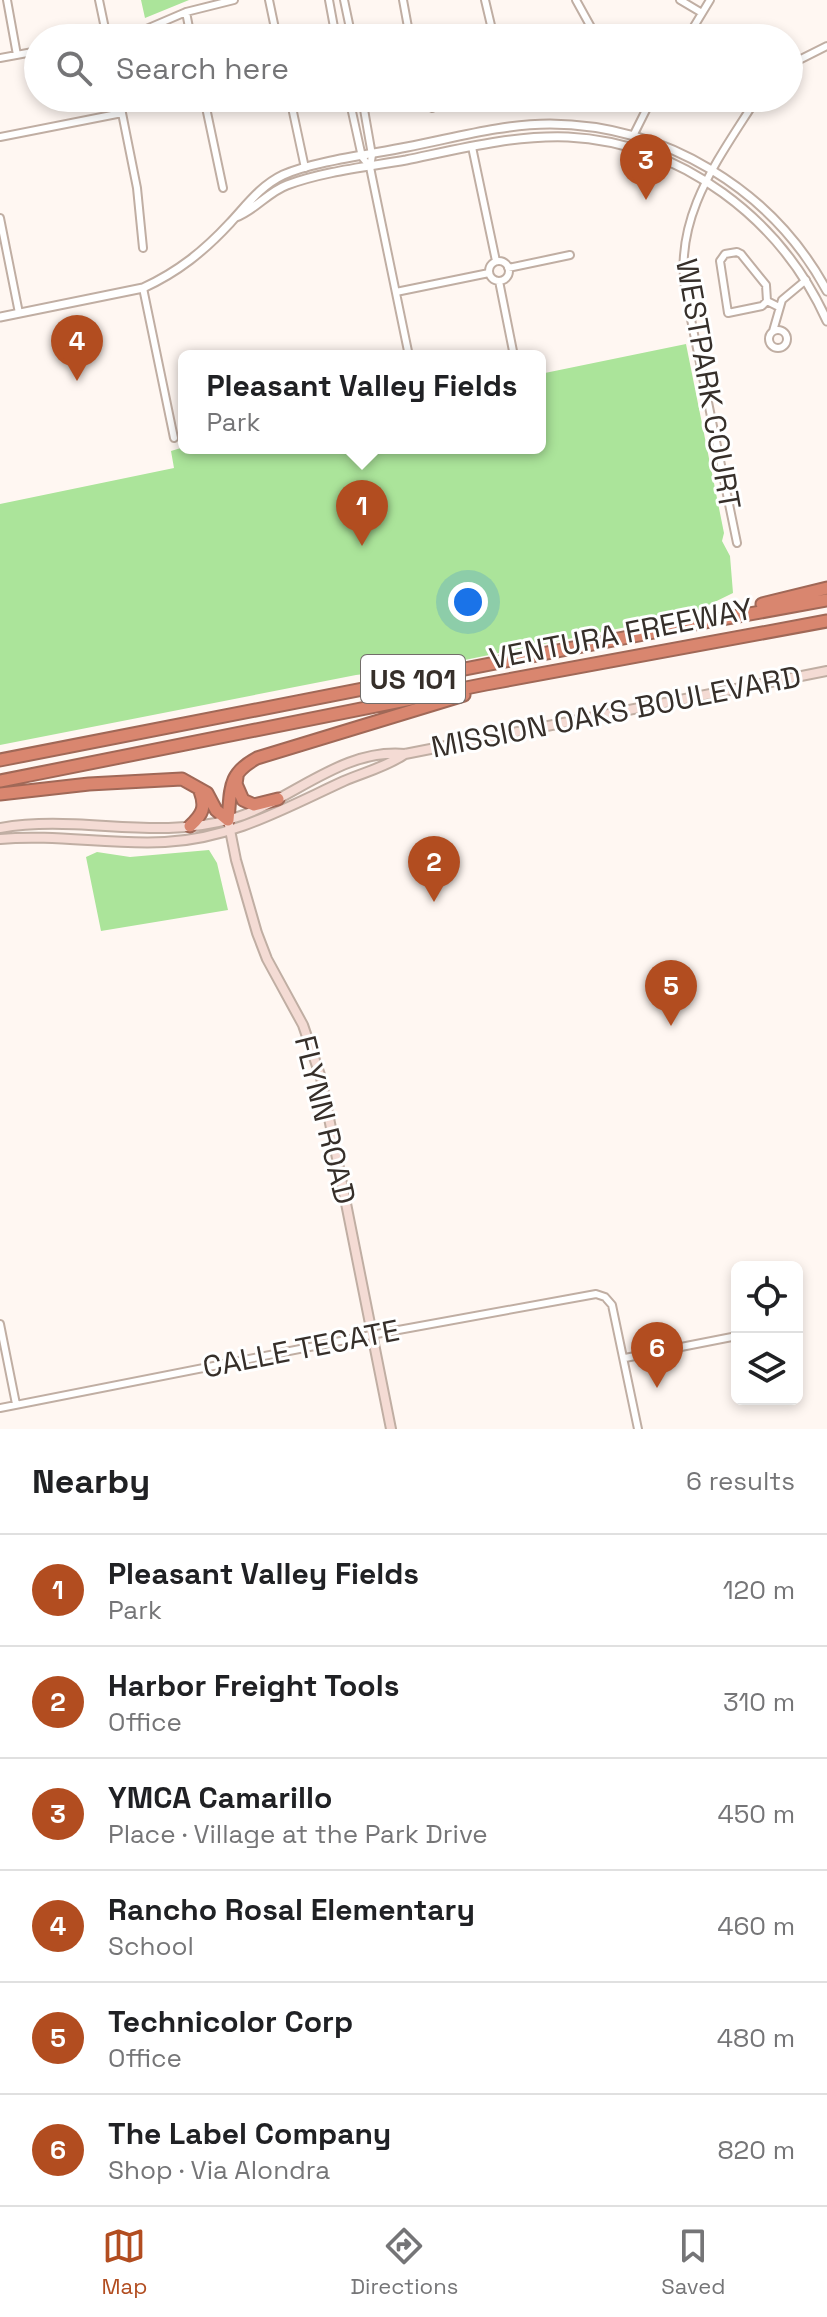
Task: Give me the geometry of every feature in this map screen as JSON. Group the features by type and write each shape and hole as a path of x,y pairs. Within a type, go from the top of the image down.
{"highway":[{"path":"700,623 827,588"},
{"name":"VENTURA FREEWAY","path":"0,760 827,600"},
{"name":"VENTURA FREEWAY","path":"0,781 524,677 827,621"},
{"path":"228,826 230,791 237,772 257,758 524,677"},
{"path":"237,772 236,784 243,800 254,805 278,799"},
{"path":"0,794 182,779 199,786 228,826"},
{"path":"190,826 204,807 199,786"}],"main road":[{"name":"MISSION OAKS BOULEVARD","path":"0,828 55,823 137,829 228,826 359,758 389,752 405,754 827,671"},
{"name":"MISSION OAKS BOULEVARD","path":"0,839 40,837 156,843 187,840 228,826 270,817 346,780 389,765 405,754"},
{"name":"FLYNN ROAD","path":"228,826 257,933 303,1025 321,1078 391,1429"}],"street":[{"path":"7,0 17,55"},
{"path":"99,0 103,24"},
{"path":"158,24 186,12 234,0"},
{"path":"269,0 274,24"},
{"path":"329,0 333,24"},
{"path":"344,0 349,24"},
{"path":"403,0 407,24"},
{"path":"485,0 491,24"},
{"path":"576,0 589,24"},
{"path":"680,0 702,13"},
{"path":"695,24 710,0"},
{"path":"186,12 188,24"},
{"path":"803,58 827,46"},
{"path":"0,58 24,54"},
{"path":"207,112 223,188"},
{"path":"293,112 305,168"},
{"path":"352,112 362,157 370,167"},
{"path":"364,112 372,155 370,167 408,350"},
{"path":"634,134 645,112"},
{"name":"WESTPARK COURT","path":"737,543 686,295 682,261 690,215 706,181 748,112"},
{"path":"0,137 122,113 137,188 143,248"},
{"path":"0,317 143,288 163,279 194,259 264,188 283,175 519,126 577,125 634,134 713,170 773,217 827,291"},
{"path":"236,217 285,186 370,167 534,138 570,137 598,141 656,157 706,181 737,202 788,253 827,321"},
{"path":"472,147 496,261"},
{"path":"0,218 19,313"},
{"path":"725,254 741,254 766,285 767,301 762,306 728,313 721,283 720,261 725,254"},
{"path":"508,268 570,255"},
{"path":"496,261 505,263 508,268 506,278 499,281 489,273 489,267 496,261"},
{"path":"396,292 489,273"},
{"path":"773,335 779,307 791,291 806,280"},
{"path":"499,281 513,350"},
{"path":"143,288 174,438"},
{"path":"767,301 779,307"},
{"name":"CALLE TECATE","path":"0,1408 586,1294 603,1296 612,1305 625,1358"},
{"path":"0,1324 16,1404"},
{"path":"638,1429 625,1358 731,1337"}],"green space":[{"path":"141,0 189,0 145,18"},
{"path":"686,344 724,533 722,541 730,556 733,593 690,614 445,664 356,675 0,745 0,504 174,468 171,451 178,449 178,454 546,454 546,373"},
{"path":"209,850 217,863 228,910 101,931 86,857 97,852 130,857"}],"place":[{"name":"YMCA Camarillo","path":"646,200"},
{"name":"Rancho Rosal Elementary","path":"77,381"},
{"name":"Pleasant Valley Fields","path":"362,546"},
{"name":"Harbor Freight Tools","path":"434,902"},
{"name":"Technicolor Corp","path":"671,1026"},
{"name":"The Label Company","path":"657,1388"}]}
